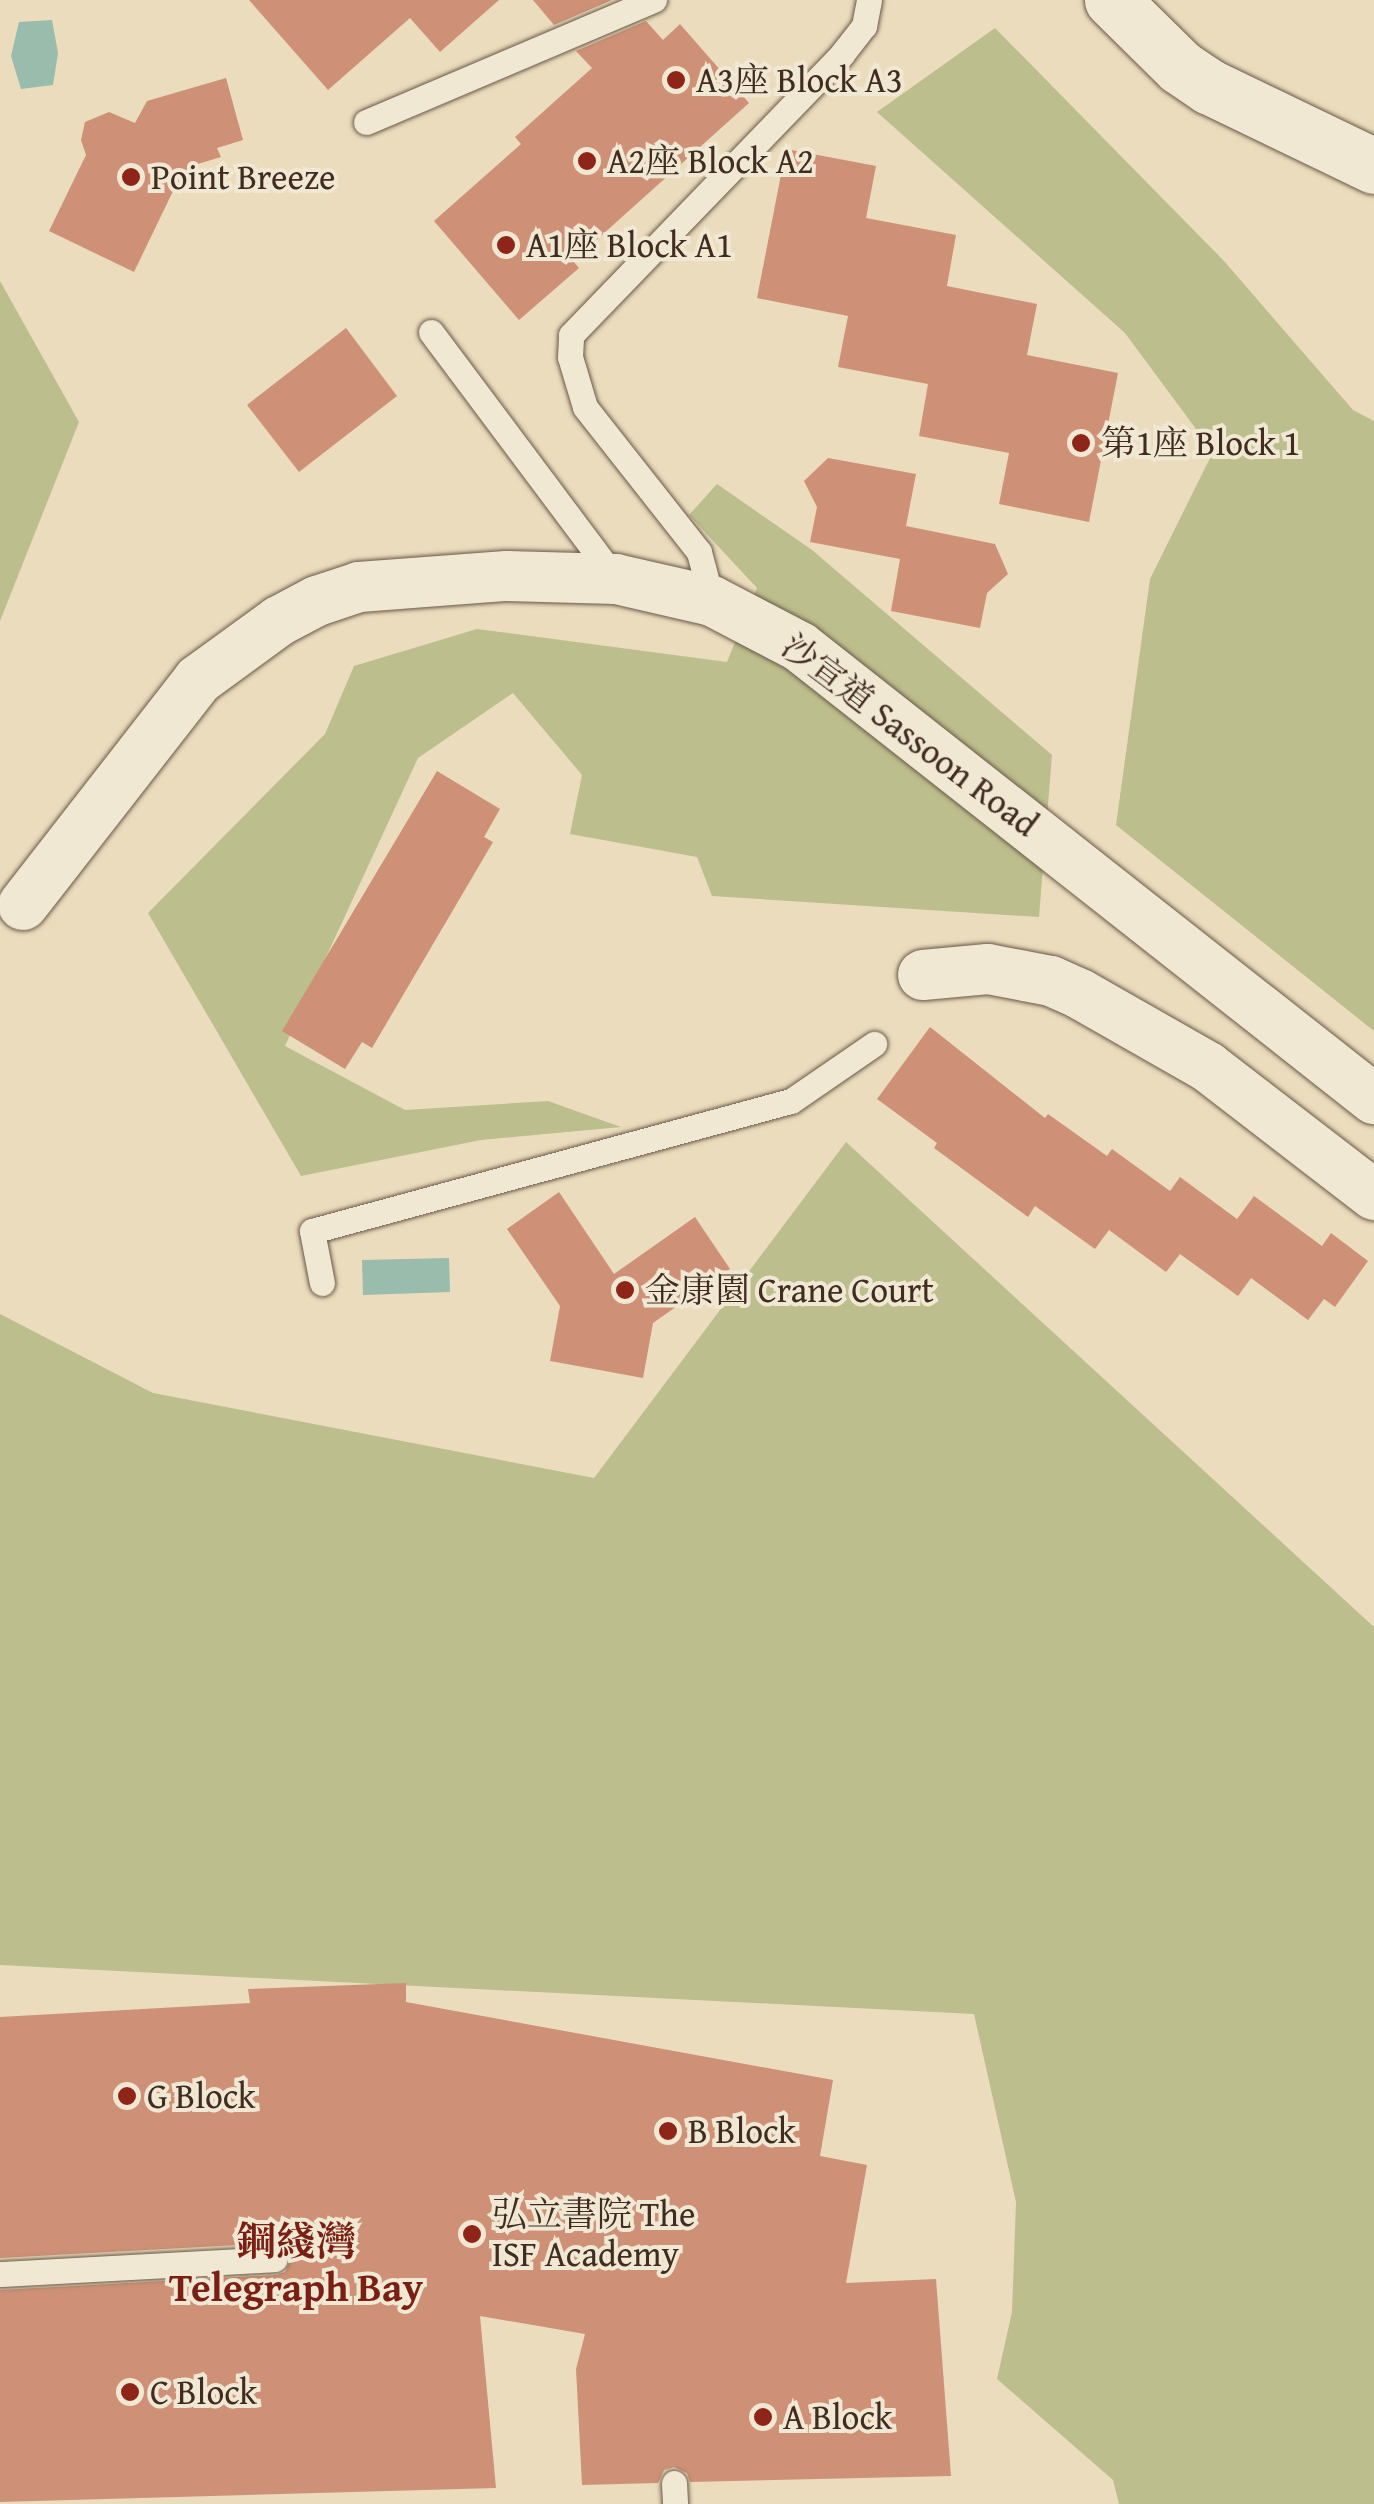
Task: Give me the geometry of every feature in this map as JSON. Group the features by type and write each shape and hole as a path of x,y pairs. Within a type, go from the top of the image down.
{"street":[{"path":"1112,0 1180,67 1210,87 1374,166"},
{"name":"沙宣道 Sassoon Road","path":"23,905 198,680 279,621 317,601 360,587 507,576 616,579 712,601 759,622 827,666 1374,1100"},
{"path":"923,975 988,968 1019,972 1080,994 1208,1067 1374,1194"}],"lane":[{"path":"366,122 654,0"},
{"path":"712,601 699,552 585,407 570,356 571,335 842,54 864,26 869,0"},
{"path":"431,332 616,579"},
{"path":"322,1284 312,1231 791,1100 874,1044"},
{"path":"0,2274 275,2259"}],"green space":[{"path":"995,28 1224,261 1353,410 1374,421 1374,1031 1116,825 1150,579 1213,452 1125,333 877,112"},
{"path":"0,281 79,422 0,621"},
{"path":"717,484 812,550 1052,755 1039,917 712,896 697,857 570,834 582,775 513,693 418,758 285,1046 405,1110 548,1101 621,1127 481,1140 301,1176 148,913 325,734 354,666 477,629 727,662 757,588 689,515"},
{"path":"846,1142 1374,1627 1374,2504 1119,2504 1113,2480 997,2379 1012,2312 1016,2202 974,2014 0,1965 0,1314 153,1393 594,1478"}],"shaded area":[{"path":"52,20 58,53 53,85 21,89 11,56 19,22"},
{"path":"449,1258 450,1292 363,1295 362,1260"}],"building":[{"path":"249,0 499,0 440,52 410,18 328,90"},
{"path":"533,0 612,0 554,25"},
{"path":"646,21 663,40 680,24 749,103 573,261 579,268 519,320 434,221 521,144 515,137 592,68 576,51"},
{"name":"Point Breeze","path":"226,78 243,140 217,148 221,157 188,167 185,187 175,187 134,272 49,231 86,155 81,140 85,122 109,112 135,123 147,101"},
{"path":"786,149 876,166 866,218 956,235 947,286 1037,304 1027,355 1118,373 1089,522 999,504 1009,453 919,436 928,384 838,367 848,316 757,298"},
{"path":"346,328 397,396 299,472 247,405"},
{"path":"828,458 916,474 906,526 995,544 1008,574 987,593 980,628 891,611 900,559 810,542 817,507 804,481"},
{"path":"437,771 500,809 484,837 493,842 372,1048 362,1042 345,1069 282,1031"},
{"path":"930,1027 1045,1118 1048,1114 1107,1156 1112,1149 1170,1191 1180,1177 1237,1219 1254,1196 1322,1246 1331,1233 1368,1261 1335,1307 1324,1299 1308,1320 1251,1278 1238,1296 1180,1254 1166,1272 1109,1230 1095,1249 1035,1206 1028,1217 934,1148 937,1143 877,1099"},
{"name":"金康園 Crane Court","path":"559,1192 614,1274 695,1217 730,1269 653,1323 643,1378 550,1361 560,1306 507,1229"},
{"name":"弘立書院 The ISF Academy","path":"406,1983 406,2002 833,2080 820,2156 867,2165 846,2283 936,2279 951,2476 690,2482 687,2473 674,2467 664,2470 658,2483 582,2485 576,2369 585,2334 480,2316 496,2488 0,2502 0,2290 276,2275 285,2272 291,2259 288,2249 274,2243 0,2258 0,2017 250,2003 248,1989"}],"place":[{"name":"A3座 Block A3","path":"676,80"},
{"name":"A2座 Block A2","path":"587,161"},
{"name":"Point Breeze","path":"131,177"},
{"name":"A1座 Block A1","path":"506,245"},
{"name":"第1座 Block 1","path":"1081,443"},
{"name":"金康園 Crane Court","path":"625,1290"},
{"name":"G Block","path":"127,2096"},
{"name":"B Block","path":"668,2131"},
{"name":"弘立書院 The ISF Academy","path":"472,2234"},
{"name":"C Block","path":"130,2392"},
{"name":"A Block","path":"763,2417"}],"district":[{"name":"鋼綫灣 Telegraph Bay","path":"296,2264"}]}
